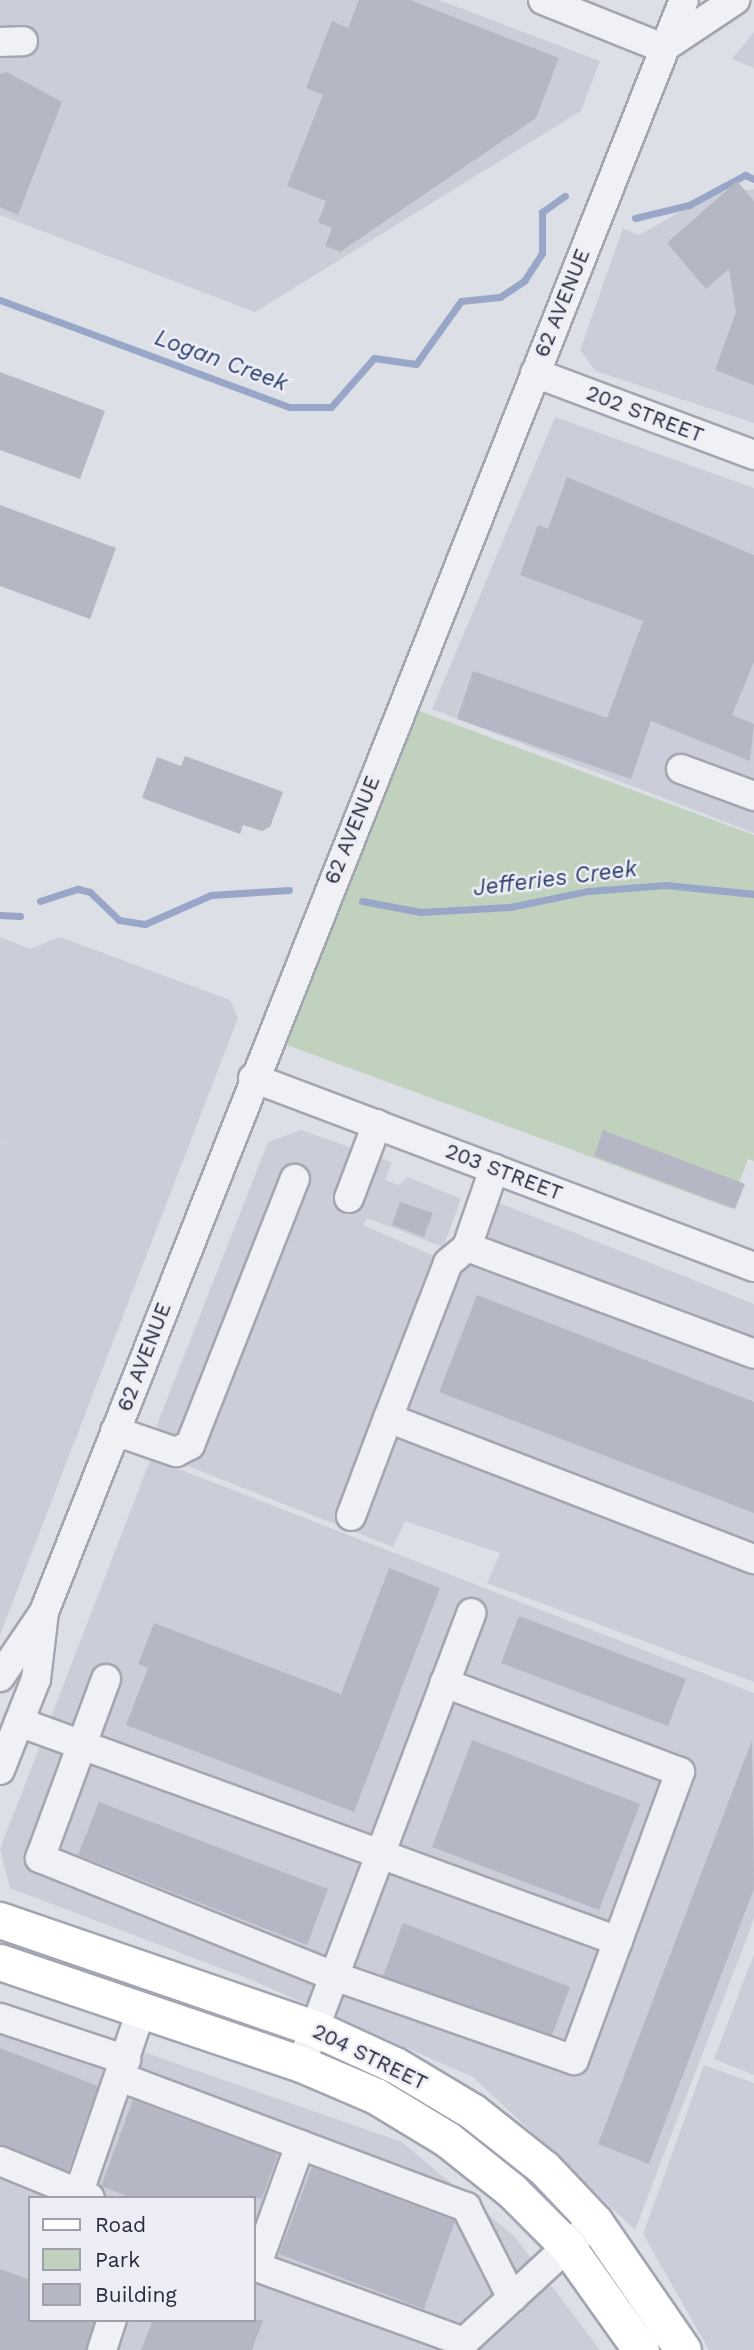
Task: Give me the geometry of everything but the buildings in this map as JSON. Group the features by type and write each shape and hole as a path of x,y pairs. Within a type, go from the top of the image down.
{"main road":[{"name":"204 STREET","path":"0,1920 314,2028 396,2064 472,2111 544,2168 595,2222 683,2350"},
{"name":"204 STREET","path":"0,1962 301,2064 376,2096 447,2139 567,2246 640,2350"}],"street":[{"path":"543,0 663,48 735,0"},
{"name":"62 AVENUE","path":"0,1677 44,1612 253,1078 684,0"},
{"name":"202 STREET","path":"535,373 754,455"},
{"path":"681,769 754,796"},
{"name":"203 STREET","path":"253,1078 754,1267"},
{"path":"349,1198 377,1124"},
{"path":"351,1516 449,1263 467,1247 494,1169"},
{"path":"115,1431 176,1452 190,1445 295,1180"},
{"path":"467,1247 754,1354"},
{"path":"388,1418 754,1559"},
{"name":"62 AVENUE","path":"0,1770 36,1679 44,1612"},
{"path":"301,2064 471,1613"},
{"path":"106,1679 79,1745 40,1858 334,1976 574,2060 680,1772 444,1683"},
{"path":"19,1722 378,1858 618,1941"},
{"path":"0,2161 85,2194 142,2008"},
{"path":"0,2018 300,2145 466,2207 512,2298"},
{"path":"256,2264 300,2145"},
{"path":"256,2267 464,2342 595,2222"},
{"path":"102,2350 112,2322"}],"shaded area":[{"path":"0,0 439,0 600,61 581,111 255,312 0,215"},
{"path":"754,32 754,68 732,59"},
{"path":"754,189 754,423 595,371 580,350 623,228 639,235 713,193"},
{"path":"555,417 754,488 754,833 432,709"},
{"path":"0,937 30,949 60,937 230,1000 238,1018 0,1635 0,1142 9,1144 0,1141"},
{"path":"301,1130 392,1162 385,1180 399,1185 408,1177 461,1199 443,1247 367,1218 363,1225 446,1261 474,1193 754,1304 754,1682 487,1583 500,1553 405,1521 393,1547 147,1450 268,1142"},
{"path":"151,1458 754,1693 754,1919 635,2230 473,2077 249,1979 10,1888 0,1849"},
{"path":"754,1954 754,2075 714,2059"},
{"path":"0,2002 402,2142 515,2237 600,2350 0,2350"},
{"path":"704,2065 754,2083 754,2350 709,2350 643,2234"}],"green space":[{"path":"411,708 754,835 754,1161 748,1159 730,1208 287,1045"}],"waterway":[{"path":"635,218 689,205 745,175 754,179"},
{"name":"Logan Creek","path":"0,300 290,407 331,407 374,358 416,364 461,301 500,297 524,281 542,253 542,212 565,196"},
{"name":"Jefferies Creek","path":"362,901 421,912 510,907 588,891 666,885 754,894"},
{"name":"Jefferies Creek","path":"40,901 78,889 90,892 119,920 145,924 211,895 289,890"},
{"name":"Jefferies Creek","path":"0,915 20,916"}]}
